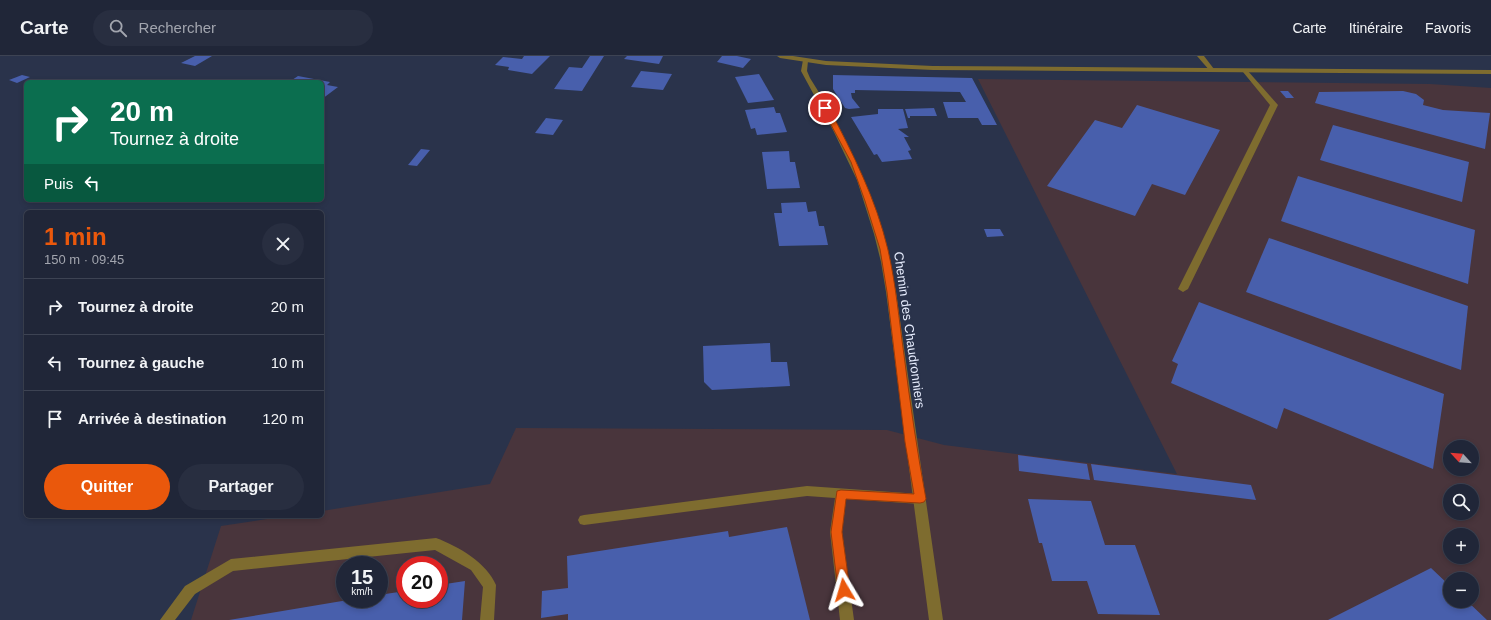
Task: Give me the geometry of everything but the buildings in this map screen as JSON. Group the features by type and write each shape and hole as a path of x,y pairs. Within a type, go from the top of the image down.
{"street":[{"path":"780,56 805,61 933,68 1491,72"},
{"path":"1200,56 1212,70"},
{"name":"Chemin des Chaudronniers","path":"805,61 804,71 807,78 820,98 854,162 869,201 884,249 936,620"},
{"path":"1183,289 1274,105 1245,71"},
{"path":"584,520 807,491 920,499"},
{"path":"841,494 836,532 847,620"},
{"path":"167,620 190,590 231,565 436,544 475,566 490,585 488,620"}],"shaded area":[{"path":"978,79 1430,84 1491,88 1491,620 191,620 221,526 274,518 324,518 324,511 490,484 516,428 887,430 944,445 1177,474"}],"route":[{"path":"825,108 854,162 869,201 884,249 910,442 920,499 841,494 836,532 844,590"}]}
